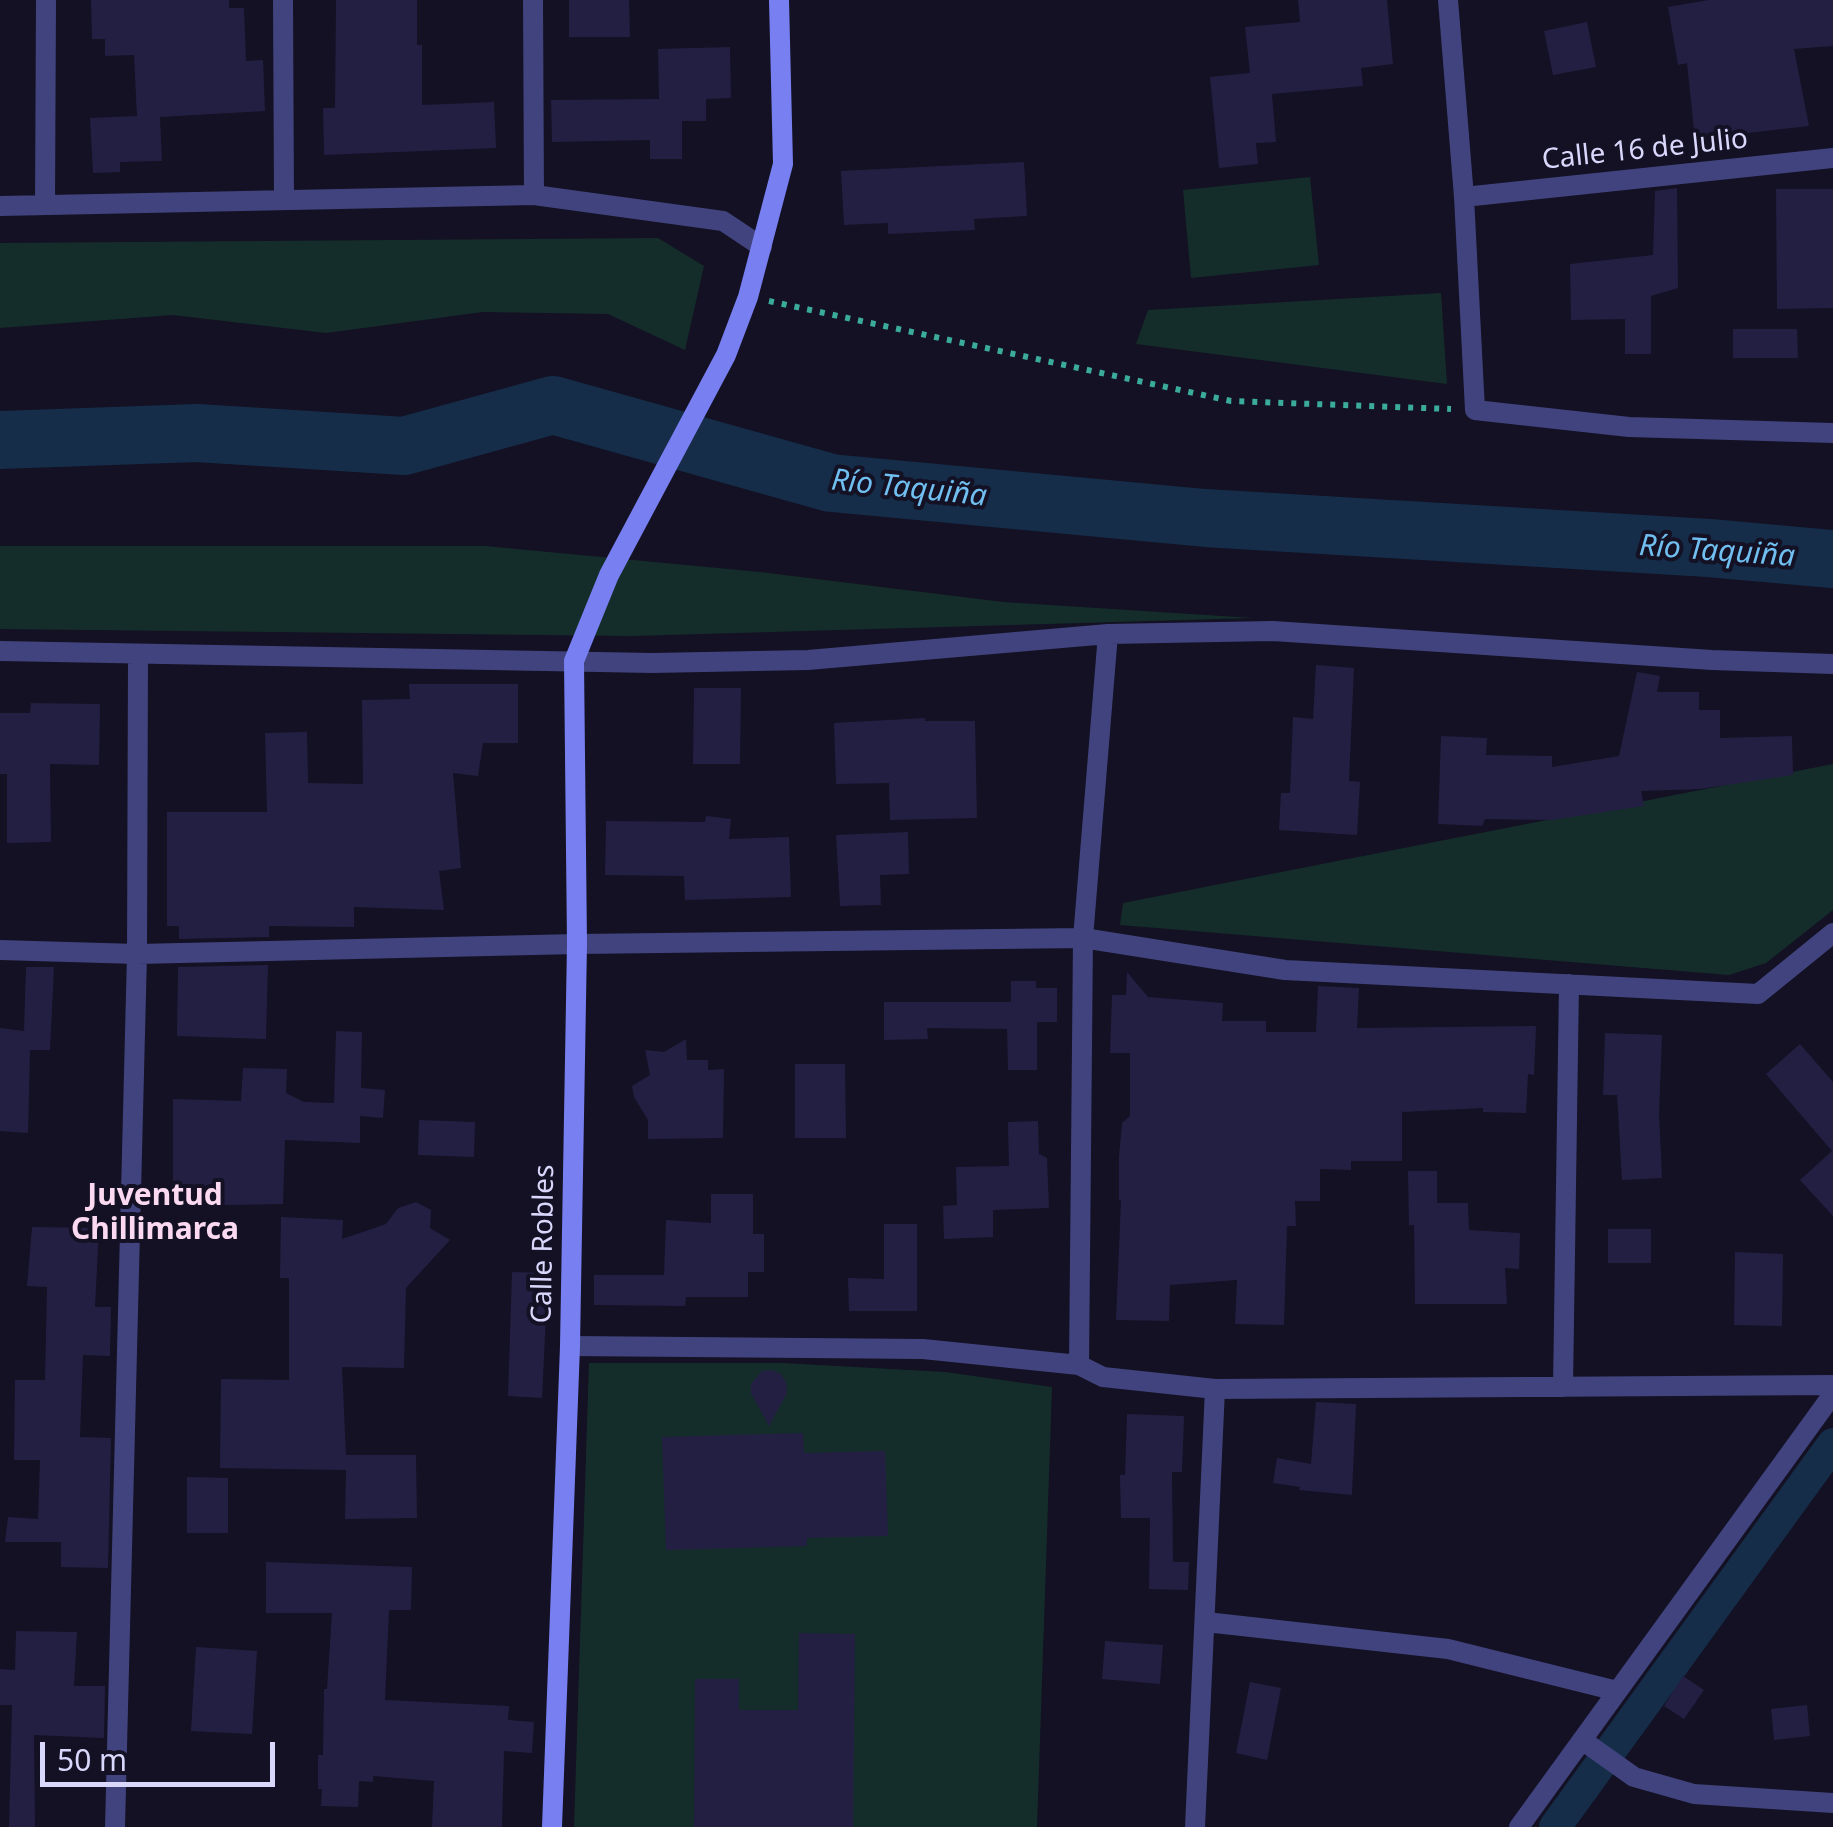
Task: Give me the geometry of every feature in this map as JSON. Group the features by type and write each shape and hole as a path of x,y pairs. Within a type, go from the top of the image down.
{"street":[{"path":"45,205 46,0"},
{"path":"283,0 284,200"},
{"path":"533,0 534,195"},
{"path":"574,661 609,575 726,355 748,297 783,164 779,0"},
{"path":"1452,1 1475,410 1629,427 1833,433"},
{"name":"Calle 16 de Julio","path":"1464,198 1833,158"},
{"path":"0,206 534,195 722,221 762,247"},
{"path":"0,651 652,663 808,660 1108,634 1273,631 1712,660 1833,664"},
{"path":"1079,1364 1082,938 1108,634"},
{"path":"115,1827 136,954 138,656"},
{"name":"Calle Robles","path":"552,1827 570,1346 577,944 574,661"},
{"path":"0,950 136,954 1082,938 1285,970 1758,994 1833,933"},
{"path":"1563,1388 1569,984"},
{"path":"570,1346 923,1349 1079,1364 1103,1376 1215,1389 1833,1385"},
{"path":"1194,1827 1215,1389"},
{"path":"1519,1827 1833,1394"},
{"path":"1206,1622 1448,1650 1617,1692"},
{"path":"1582,1740 1634,1777 1694,1794 1833,1803"}],"path":[{"path":"748,297 1231,401 1475,410"}],"green space":[{"path":"1310,177 1319,265 1191,278 1183,190"},
{"path":"658,238 704,266 685,350 608,314 483,312 326,333 173,315 0,328 0,243"},
{"path":"1441,293 1447,384 1136,344 1148,310"},
{"path":"0,546 485,546 760,572 1003,602 1253,618 633,636 0,629"},
{"path":"1833,764 1833,910 1766,963 1729,975 1120,925 1123,903"},
{"path":"589,1363 783,1363 945,1372 1052,1387 1037,1827 574,1827"}],"building":[{"path":"91,0 229,0 229,8 244,8 246,61 263,60 265,111 160,117 162,161 120,162 120,172 93,173 90,118 137,116 134,55 105,56 105,39 92,39"},
{"path":"336,0 417,0 422,105 494,102 496,148 324,155 323,108 335,108"},
{"path":"569,0 629,0 630,37 569,37"},
{"path":"1298,0 1387,0 1393,64 1361,68 1363,86 1272,94 1276,142 1256,143 1258,164 1219,168 1210,77 1250,73 1245,27 1300,22"},
{"path":"1709,0 1833,0 1833,46 1794,49 1809,126 1695,139 1687,63 1678,65 1668,7"},
{"path":"1587,22 1596,67 1553,75 1544,31"},
{"path":"730,47 731,98 706,99 706,121 682,121 682,159 650,159 650,140 552,142 551,100 659,99 658,49"},
{"path":"1024,162 1027,216 974,219 975,230 888,234 888,223 844,225 841,171"},
{"path":"1677,188 1678,288 1651,296 1651,354 1625,354 1625,319 1571,320 1570,264 1653,255 1655,191"},
{"path":"1776,189 1833,189 1833,308 1777,309"},
{"path":"1733,329 1797,329 1798,358 1733,358"},
{"path":"1316,665 1354,668 1349,781 1360,782 1357,835 1279,830 1281,793 1290,793 1293,717 1313,719"},
{"path":"1637,672 1660,676 1657,692 1699,692 1699,710 1720,710 1720,738 1792,736 1793,775 1700,789 1641,791 1644,806 1552,820 1485,819 1482,826 1438,824 1441,736 1487,738 1486,755 1552,756 1552,767 1619,756"},
{"path":"409,684 518,684 518,743 483,743 478,776 453,773 461,868 439,871 444,910 354,907 354,927 269,926 269,937 179,939 179,926 167,926 167,812 267,812 265,733 307,732 308,783 363,784 362,700 410,699"},
{"path":"694,688 741,688 740,764 693,764"},
{"path":"31,703 100,704 99,765 50,764 51,842 7,843 7,774 0,774 0,713 30,713"},
{"path":"925,718 975,721 977,818 890,820 889,783 836,784 834,723"},
{"path":"706,816 731,819 729,839 789,837 791,897 685,900 684,876 605,875 606,821 705,822"},
{"path":"908,832 909,874 880,875 881,905 840,906 836,835"},
{"path":"268,965 266,1039 177,1036 178,967"},
{"path":"26,967 54,967 50,1050 30,1050 28,1133 0,1131 0,1028 24,1031"},
{"path":"1127,972 1148,997 1223,1003 1222,1021 1266,1021 1266,1032 1316,1032 1318,986 1359,988 1357,1028 1536,1026 1534,1075 1528,1074 1526,1113 1483,1112 1483,1108 1402,1112 1402,1161 1351,1161 1351,1170 1320,1169 1320,1201 1295,1201 1296,1226 1287,1226 1284,1325 1235,1324 1237,1280 1170,1285 1169,1321 1116,1320 1119,1156 1122,1123 1130,1116 1130,1053 1110,1053 1112,995 1126,995"},
{"path":"1011,981 1036,981 1036,988 1057,988 1057,1022 1037,1022 1037,1070 1008,1070 1007,1029 927,1028 928,1039 884,1040 884,1002 1011,1002"},
{"path":"336,1031 362,1032 361,1088 385,1090 383,1118 360,1116 360,1143 285,1140 283,1204 173,1206 173,1099 241,1101 243,1068 287,1069 286,1093 304,1102 334,1103"},
{"path":"1605,1033 1662,1035 1662,1178 1622,1180 1617,1095 1603,1095"},
{"path":"686,1039 687,1060 708,1060 708,1070 724,1069 723,1138 648,1139 648,1120 632,1086 650,1075 645,1050 664,1052"},
{"path":"1800,1044 1833,1082 1833,1216 1800,1180 1832,1151 1766,1074"},
{"path":"795,1064 845,1064 846,1138 795,1138"},
{"path":"419,1120 475,1122 474,1157 418,1155"},
{"path":"1038,1121 1039,1154 1047,1158 1049,1208 993,1210 993,1237 944,1239 943,1206 957,1205 956,1167 1009,1166 1008,1122"},
{"path":"1408,1171 1437,1171 1437,1203 1468,1203 1469,1230 1520,1233 1519,1269 1505,1268 1507,1304 1415,1304 1414,1225 1409,1225"},
{"path":"711,1194 753,1194 753,1234 764,1234 764,1272 748,1272 748,1297 686,1297 685,1306 594,1305 594,1275 664,1275 666,1220 711,1223"},
{"path":"416,1202 431,1210 430,1228 450,1240 406,1288 404,1368 342,1367 346,1455 416,1455 417,1518 345,1519 346,1470 220,1468 221,1379 289,1380 289,1278 280,1278 281,1217 343,1220 342,1239 386,1224 398,1208"},
{"path":"884,1224 917,1224 917,1311 849,1311 848,1278 884,1279"},
{"path":"32,1227 99,1228 95,1307 111,1307 110,1356 83,1355 80,1437 111,1438 108,1568 61,1567 61,1542 5,1542 8,1517 38,1519 40,1460 14,1460 15,1380 45,1380 47,1287 27,1286"},
{"path":"1608,1229 1651,1229 1651,1263 1608,1263"},
{"path":"1735,1252 1783,1254 1782,1326 1734,1325"},
{"path":"512,1272 548,1273 542,1398 508,1396"},
{"path":"762,1371 781,1374 787,1393 769,1426 751,1393 751,1384"},
{"path":"1316,1402 1356,1404 1352,1495 1299,1490 1300,1487 1273,1483 1277,1458 1311,1464"},
{"path":"1127,1414 1184,1416 1182,1472 1172,1472 1173,1562 1189,1562 1188,1590 1149,1589 1150,1518 1121,1518 1120,1475 1125,1475"},
{"path":"803,1433 804,1453 885,1451 888,1536 807,1538 807,1546 666,1550 662,1437"},
{"path":"187,1477 228,1478 228,1533 187,1533"},
{"path":"266,1562 412,1567 411,1610 389,1610 385,1700 509,1706 508,1720 534,1722 532,1753 504,1751 502,1827 432,1827 434,1781 373,1776 373,1782 359,1781 358,1807 321,1806 318,1755 323,1755 324,1689 332,1613 266,1613"},
{"path":"16,1631 77,1632 74,1686 105,1686 104,1738 34,1735 35,1827 9,1827 12,1705 0,1705 0,1669 15,1670"},
{"path":"799,1633 855,1634 853,1827 694,1827 695,1679 739,1679 739,1710 798,1710"},
{"path":"1105,1641 1163,1645 1160,1684 1102,1679"},
{"path":"196,1647 257,1651 252,1734 191,1731"},
{"path":"1683,1676 1704,1690 1684,1719 1664,1706"},
{"path":"1250,1682 1281,1688 1267,1760 1236,1753"},
{"path":"1807,1705 1810,1736 1774,1740 1771,1709"}],"waterway":[{"name":"Río Taquiña","path":"0,440 197,433 404,446 553,405 831,483 1205,518 1833,559"},
{"path":"1555,1827 1833,1444"}],"district":[{"name":"Juventud Chillimarca","path":"155,1213"}]}
